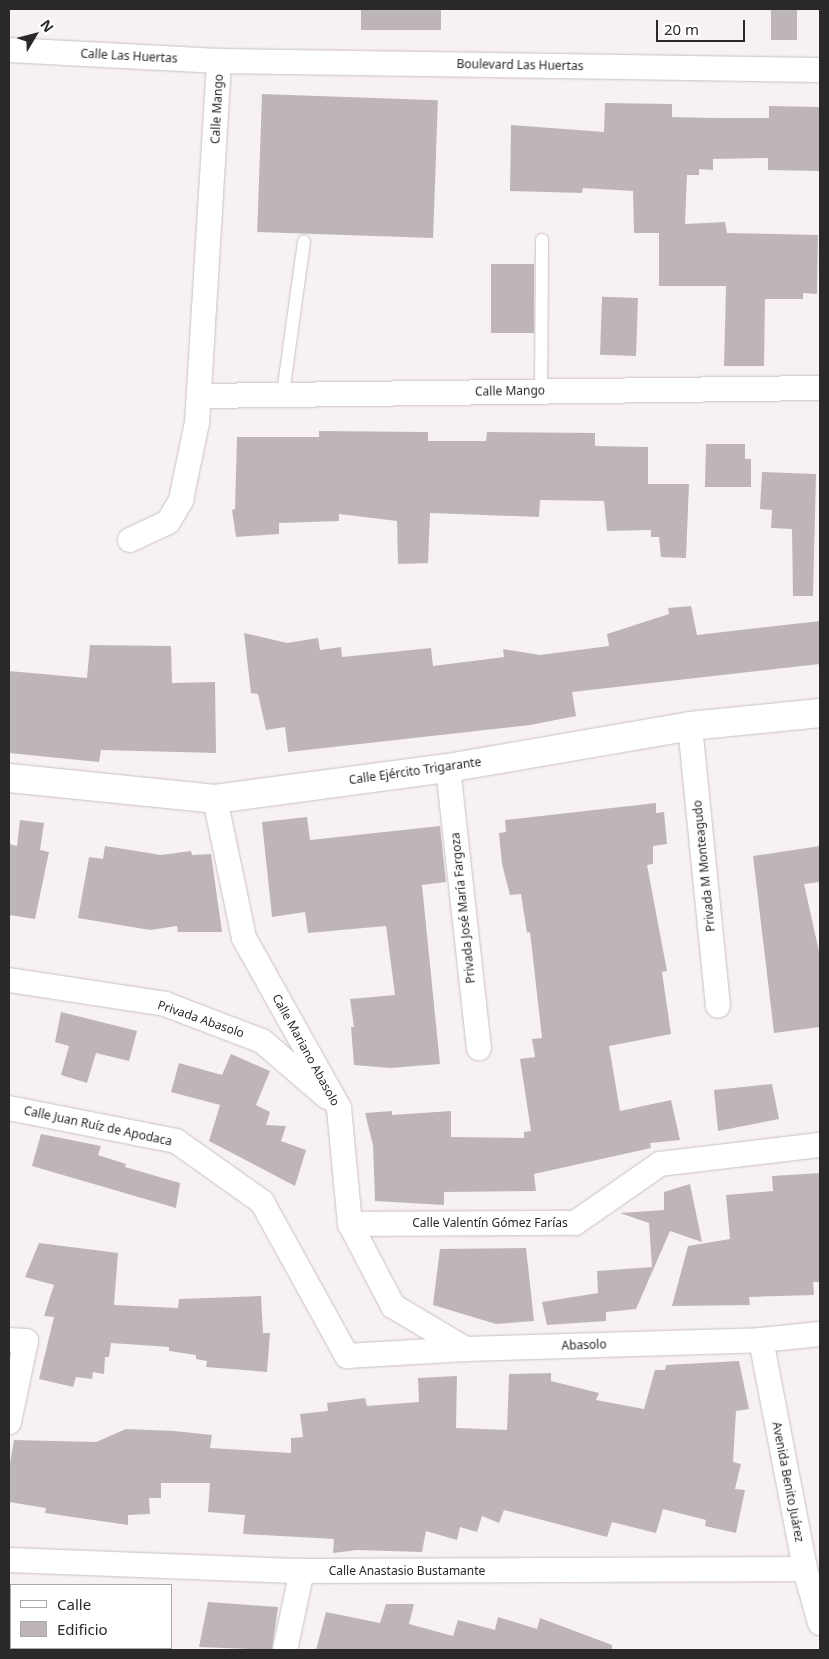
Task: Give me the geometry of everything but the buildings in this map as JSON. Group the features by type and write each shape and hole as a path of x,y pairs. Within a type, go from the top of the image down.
{"main road":[{"name":"Calle Ejército Trigarante","path":"9,778 215,799 448,768 690,726 820,713"}],"street":[{"name":"Calle Las Huertas","path":"9,50 219,61"},
{"name":"Boulevard Las Huertas","path":"219,61 820,70"},
{"name":"Calle Mango","path":"130,540 168,522 181,500 200,396 219,61"},
{"name":"Calle Mango","path":"200,396 820,388"},
{"name":"Privada M Monteagudo","path":"690,726 718,1006"},
{"name":"Privada José María Fargoza","path":"448,768 479,1048"},
{"name":"Calle Mariano Abasolo","path":"215,799 244,938 340,1108 350,1224 393,1306 465,1348"},
{"name":"Privada Abasolo","path":"9,980 164,1004 262,1041 340,1108"},
{"name":"Calle Juan Ruíz de Apodaca","path":"9,1108 176,1141 262,1202 347,1356"},
{"name":"Calle Valentín Gómez Farías","path":"350,1224 575,1223 660,1164 820,1145"},
{"name":"Abasolo","path":"347,1356 465,1348 761,1340 820,1334"},
{"name":"Avenida Benito Juárez","path":"761,1340 805,1570 820,1623"},
{"path":"9,1422 17,1341"},
{"name":"Calle Anastasio Bustamante","path":"9,1560 302,1571 805,1570"},
{"path":"285,1650 302,1571"}],"lane":[{"path":"541,391 542,240"},
{"path":"283,394 304,241"}]}
